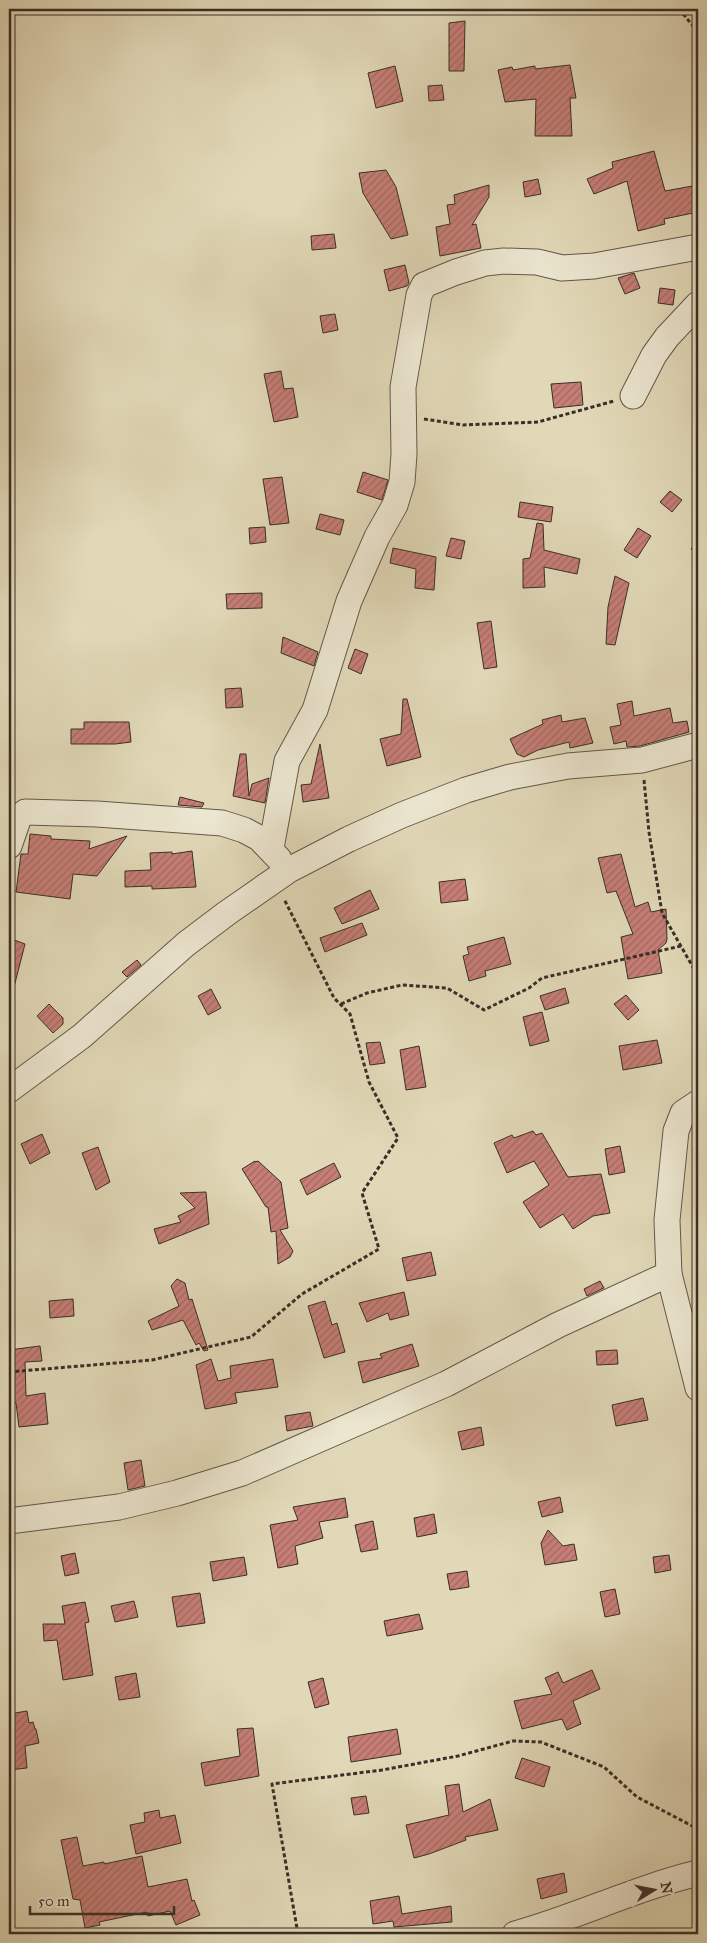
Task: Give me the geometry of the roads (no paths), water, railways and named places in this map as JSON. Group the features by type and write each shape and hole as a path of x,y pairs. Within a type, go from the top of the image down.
{"street":[{"path":"271,848 287,761 315,710 349,601 376,537 395,506 402,482 404,454 402,387 420,295 424,285 485,263 504,261 537,262 562,268 594,266 698,247"},
{"path":"633,396 654,355 667,337 698,304"},
{"path":"9,1090 82,1036 186,944 282,875 349,839 466,790 510,777 568,766 642,760 698,745"},
{"path":"9,846 19,817 25,812 38,811 222,823 244,830 260,838 271,848 282,875"},
{"path":"698,1103 683,1113 676,1131 667,1220 669,1274 698,1388"},
{"path":"9,1521 119,1506 177,1493 242,1473 446,1384 558,1325 669,1274"},
{"path":"515,1934 546,1925 616,1899 698,1874"}]}
